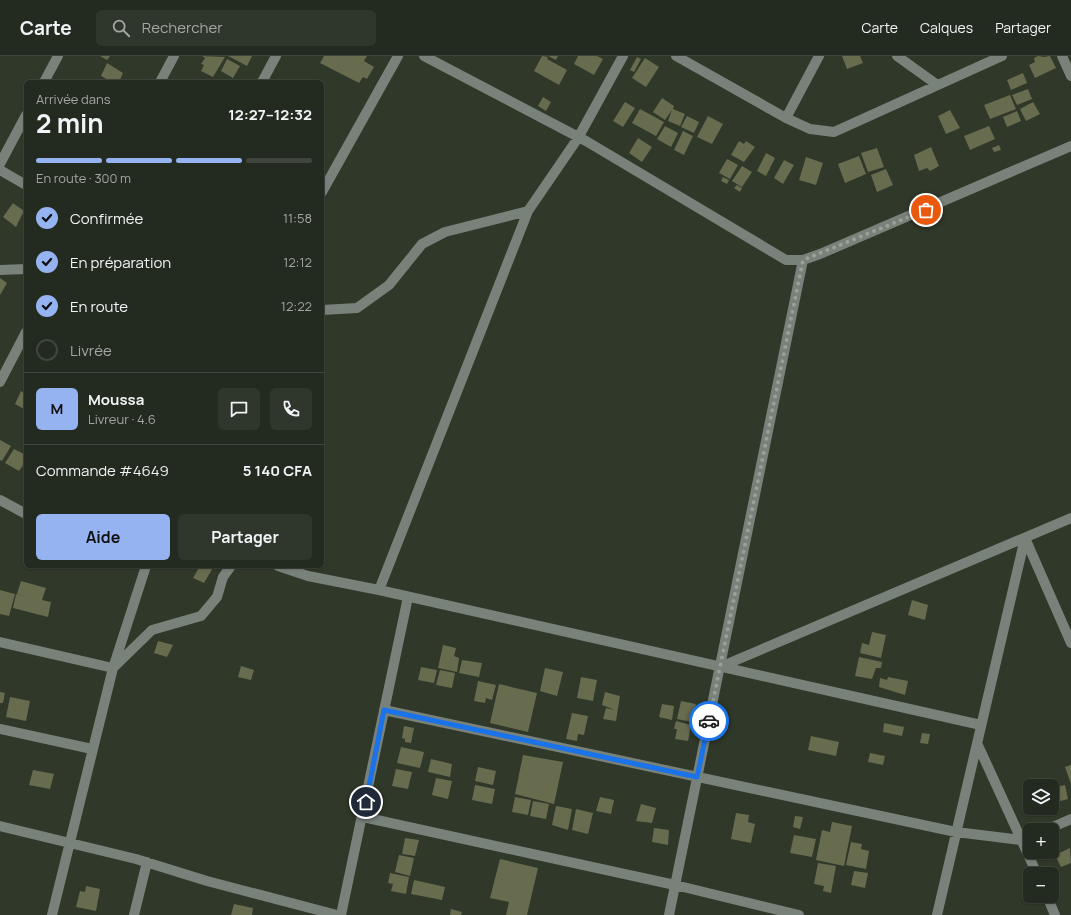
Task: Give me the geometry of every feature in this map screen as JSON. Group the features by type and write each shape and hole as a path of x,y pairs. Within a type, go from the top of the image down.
{"street":[{"path":"45,80 58,56"},
{"path":"161,80 174,56"},
{"path":"263,80 276,56"},
{"path":"324,188 398,56"},
{"path":"424,56 578,138 786,260 803,260 919,213 1071,146"},
{"path":"379,590 528,211 578,138 623,56"},
{"path":"676,56 786,118 810,129 834,132 936,84 1002,56"},
{"path":"786,118 819,56"},
{"path":"897,56 936,84"},
{"path":"1062,56 1071,76"},
{"path":"0,164 24,119"},
{"path":"0,170 24,183"},
{"path":"324,310 357,308 389,285 422,244 445,232 528,211"},
{"path":"669,915 803,260"},
{"path":"0,270 24,269"},
{"path":"0,382 24,336"},
{"path":"0,500 24,513"},
{"path":"720,667 1071,518"},
{"path":"1025,538 1071,643"},
{"path":"937,915 1025,538"},
{"path":"52,915 92,748 113,668 145,568"},
{"path":"113,668 152,630 201,616 217,597 223,577 230,568"},
{"path":"284,568 308,576 379,590 981,725"},
{"path":"302,568 308,576"},
{"path":"341,915 363,817 408,597"},
{"path":"0,642 113,668"},
{"path":"384,710 956,832 1023,839"},
{"path":"0,729 92,748"},
{"path":"977,743 1023,833"},
{"path":"363,817 675,885 799,915"},
{"path":"1059,824 1071,819"},
{"path":"0,826 147,862 207,881 337,915"},
{"path":"134,915 147,862"},
{"path":"1050,903 1056,915"}],"building":[{"path":"100,56 110,56 107,60"},
{"path":"202,56 225,57 213,77 201,71 204,65 201,64 205,58"},
{"path":"228,56 252,56 247,66"},
{"path":"324,56 367,56 364,61 374,67 367,79 363,77 359,83 320,63"},
{"path":"542,56 548,57 547,59 567,70 559,85 534,71"},
{"path":"548,56 558,56 556,60"},
{"path":"578,56 597,56 603,59 594,75 574,64"},
{"path":"842,56 860,56 863,63 847,69"},
{"path":"1038,56 1050,56 1056,68 1035,78 1029,65 1035,62 1034,58"},
{"path":"637,57 641,59 634,72 630,70"},
{"path":"645,58 659,67 646,87 632,78"},
{"path":"227,59 240,66 233,78 221,71"},
{"path":"107,63 123,73 120,80 108,80 101,76"},
{"path":"1023,73 1027,83 1011,90 1007,80"},
{"path":"1028,89 1032,99 1017,105 1012,95"},
{"path":"1010,95 1016,109 990,119 984,105"},
{"path":"543,97 551,102 546,111 538,106"},
{"path":"662,98 674,106 673,109 685,114 680,126 668,121 672,110 665,120 653,112"},
{"path":"625,102 635,108 623,127 613,121"},
{"path":"1033,102 1040,114 1026,121 1020,109"},
{"path":"640,109 664,122 656,136 632,123"},
{"path":"950,110 960,128 946,134 938,116"},
{"path":"1017,111 1021,121 1007,127 1003,117"},
{"path":"687,116 699,122 694,133 681,127"},
{"path":"708,116 723,124 712,144 697,137"},
{"path":"665,126 678,133 671,147 657,139"},
{"path":"989,126 995,139 970,150 964,136"},
{"path":"683,131 693,136 684,155 674,150"},
{"path":"638,138 652,147 642,162 629,153"},
{"path":"739,141 744,144 746,141 755,147 744,162 731,155"},
{"path":"999,145 1001,150 994,152 992,148"},
{"path":"931,147 939,166 930,171 927,168 919,171 914,155"},
{"path":"877,148 884,167 868,172 861,153"},
{"path":"766,153 775,158 766,176 757,171"},
{"path":"859,156 866,174 845,183 838,164"},
{"path":"806,157 823,163 816,185 799,180"},
{"path":"727,159 738,165 730,179 719,173"},
{"path":"784,160 794,165 783,184 774,178"},
{"path":"742,166 752,172 742,187 732,181"},
{"path":"886,169 893,185 877,192 871,175"},
{"path":"723,177 729,180 727,184 721,181"},
{"path":"737,185 742,188 740,192 734,188"},
{"path":"13,203 24,211 16,227 3,217"},
{"path":"0,278 7,283 0,295"},
{"path":"21,391 24,393 24,409 15,404"},
{"path":"0,440 11,446 2,461 0,460"},
{"path":"14,449 24,454 24,464 19,471 5,463"},
{"path":"199,568 213,568 204,583 193,578"},
{"path":"21,581 46,588 42,600 51,602 48,617 13,608 16,594 31,598 17,594"},
{"path":"0,590 15,594 9,616 0,614"},
{"path":"912,600 928,605 925,620 908,615"},
{"path":"872,632 886,635 881,658 860,653 862,643 869,645"},
{"path":"158,641 173,645 167,657 154,653"},
{"path":"443,645 456,648 454,656 459,658 457,672 438,668"},
{"path":"859,657 882,662 881,668 876,668 872,679 855,676"},
{"path":"462,660 482,663 479,677 459,673"},
{"path":"241,666 254,670 251,680 238,677"},
{"path":"421,667 437,670 434,683 418,680"},
{"path":"545,668 563,672 557,696 540,691"},
{"path":"440,670 455,673 452,688 436,685"},
{"path":"581,677 597,680 593,701 577,698"},
{"path":"888,677 908,681 905,695 879,687 880,678 887,680"},
{"path":"478,681 496,685 492,700 486,698 485,703 474,701"},
{"path":"499,684 537,693 528,732 490,723"},
{"path":"0,692 5,693 3,703 0,703"},
{"path":"605,692 620,696 616,721 603,719 606,708 615,710 602,705"},
{"path":"10,697 30,701 26,721 6,717"},
{"path":"681,701 696,704 692,722 677,719"},
{"path":"662,704 674,706 672,720 659,717"},
{"path":"572,713 588,716 584,735 578,734 577,741 566,739"},
{"path":"676,721 691,725 688,741 675,739 677,729 674,729"},
{"path":"884,723 904,727 902,736 883,732"},
{"path":"404,726 414,728 411,743 405,742 405,739 402,738"},
{"path":"922,733 930,734 928,744 920,743"},
{"path":"811,736 839,742 836,756 808,750"},
{"path":"401,747 424,752 420,768 397,763"},
{"path":"870,753 885,756 883,765 868,762"},
{"path":"523,755 563,762 554,804 515,794"},
{"path":"431,759 452,764 450,777 428,772"},
{"path":"1071,765 1071,784 1065,767"},
{"path":"478,767 496,771 493,785 475,781"},
{"path":"396,769 412,772 408,789 392,786"},
{"path":"33,770 54,774 50,789 29,785"},
{"path":"436,778 452,781 448,799 432,795"},
{"path":"475,785 495,789 492,804 472,800"},
{"path":"1065,785 1068,799 1059,801 1059,786"},
{"path":"515,797 531,800 528,815 512,812"},
{"path":"600,797 614,800 611,814 596,811"},
{"path":"533,801 549,804 546,819 530,816"},
{"path":"641,804 656,808 652,823 636,821"},
{"path":"556,806 572,809 568,830 552,825"},
{"path":"576,809 593,813 588,834 572,830"},
{"path":"736,813 749,815 748,822 755,824 751,843 731,839"},
{"path":"795,816 803,817 800,829 793,827"},
{"path":"832,822 852,826 844,866 816,860 822,830 830,832"},
{"path":"654,828 669,830 668,845 652,842"},
{"path":"794,835 816,839 812,857 790,853"},
{"path":"405,838 419,840 415,856 402,854"},
{"path":"851,842 862,844 861,849 869,851 866,869 846,865"},
{"path":"1070,848 1071,863 1061,867 1057,859 1059,859 1059,853"},
{"path":"399,855 414,858 410,876 395,872"},
{"path":"500,859 538,868 527,915 506,915 509,902 490,898"},
{"path":"818,863 836,866 831,893 823,891 824,886 814,884"},
{"path":"854,871 868,873 865,888 851,885"},
{"path":"390,873 409,877 406,894 391,891 393,884 388,883"},
{"path":"414,880 445,887 442,900 411,894"},
{"path":"86,886 100,889 96,911 76,907 80,891 85,892"},
{"path":"234,904 253,908 252,915 231,915"},
{"path":"451,909 462,912 461,915 450,915"}],"way so far":[{"path":"709,721 803,260 926,210"}],"route":[{"path":"366,802 384,710 697,777 709,721"}]}
